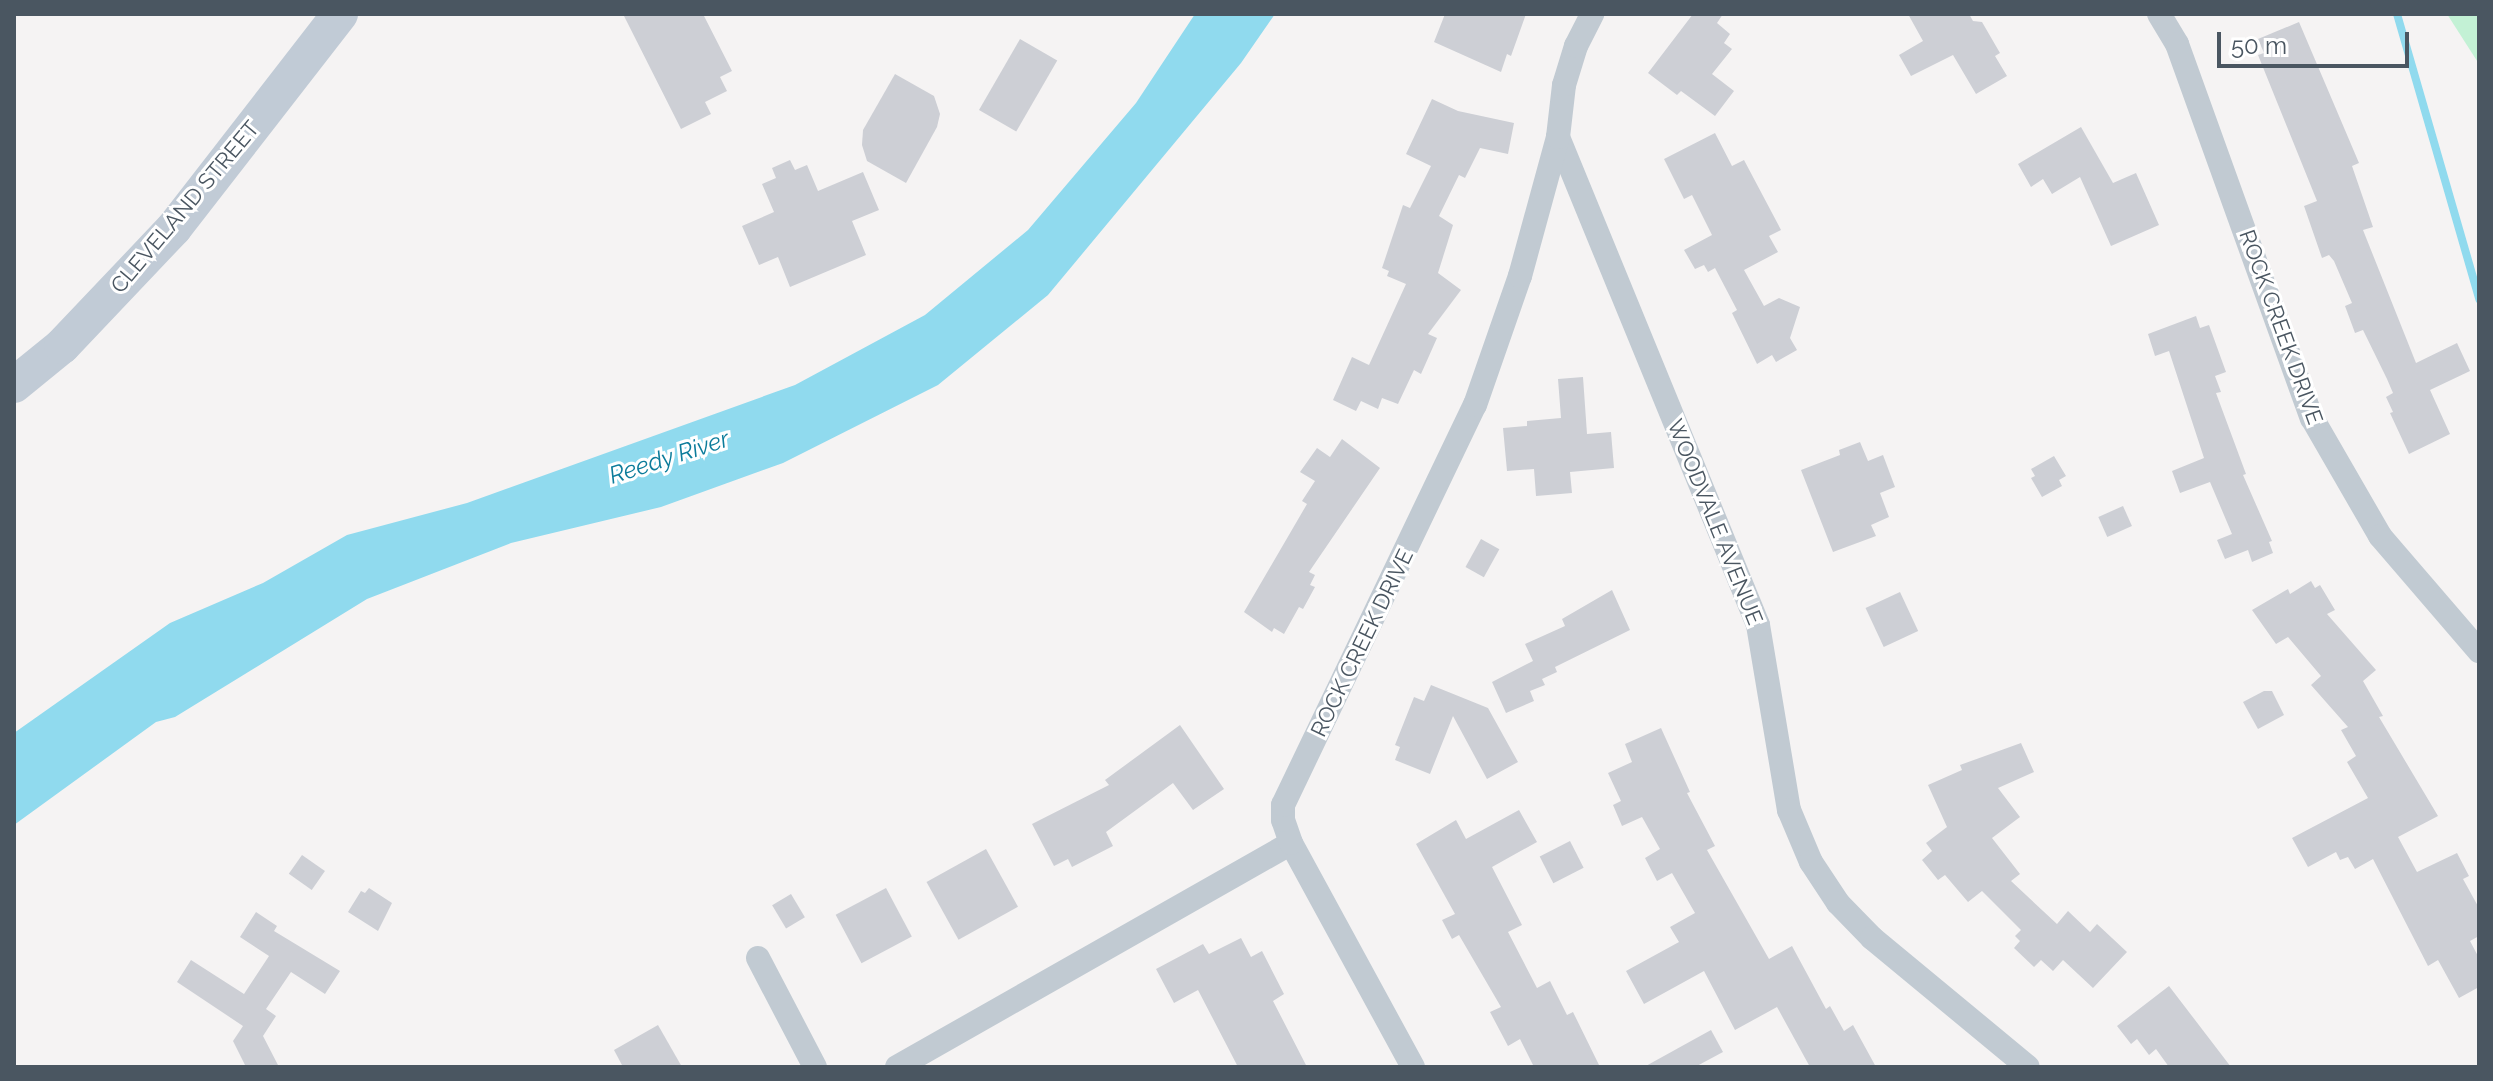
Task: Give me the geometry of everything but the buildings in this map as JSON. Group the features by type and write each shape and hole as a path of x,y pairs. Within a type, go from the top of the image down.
{"street":[{"name":"CLEVELAND STREET","path":"14,385 62,346 174,228 340,14"},
{"name":"ROCK CREEK DRIVE","path":"1413,1067 1291,843 1283,820 1286,797 1475,405 1520,276 1558,137 1564,85 1576,46 1592,14"},
{"name":"ROCK CREEK DRIVE","path":"2159,14 2177,44 2312,418 2380,536 2479,651"},
{"name":"WOODVALE AVENUE","path":"1558,137 1758,625 1789,810 1811,862 1838,903 1872,938 2028,1067"},
{"path":"897,1067 1291,843"},
{"path":"758,958 815,1067"}],"green space":[{"path":"2447,14 2479,14 2479,64"}],"water":[{"name":"Reedy River","path":"1195,14 1275,14 1241,63 1048,295 938,385 783,463 661,507 511,543 367,599 175,717 156,722 14,825 14,733 170,623 263,583 347,535 467,503 795,385 925,315 1028,230 1136,103"}],"waterway":[{"path":"2397,14 2479,299"}]}
